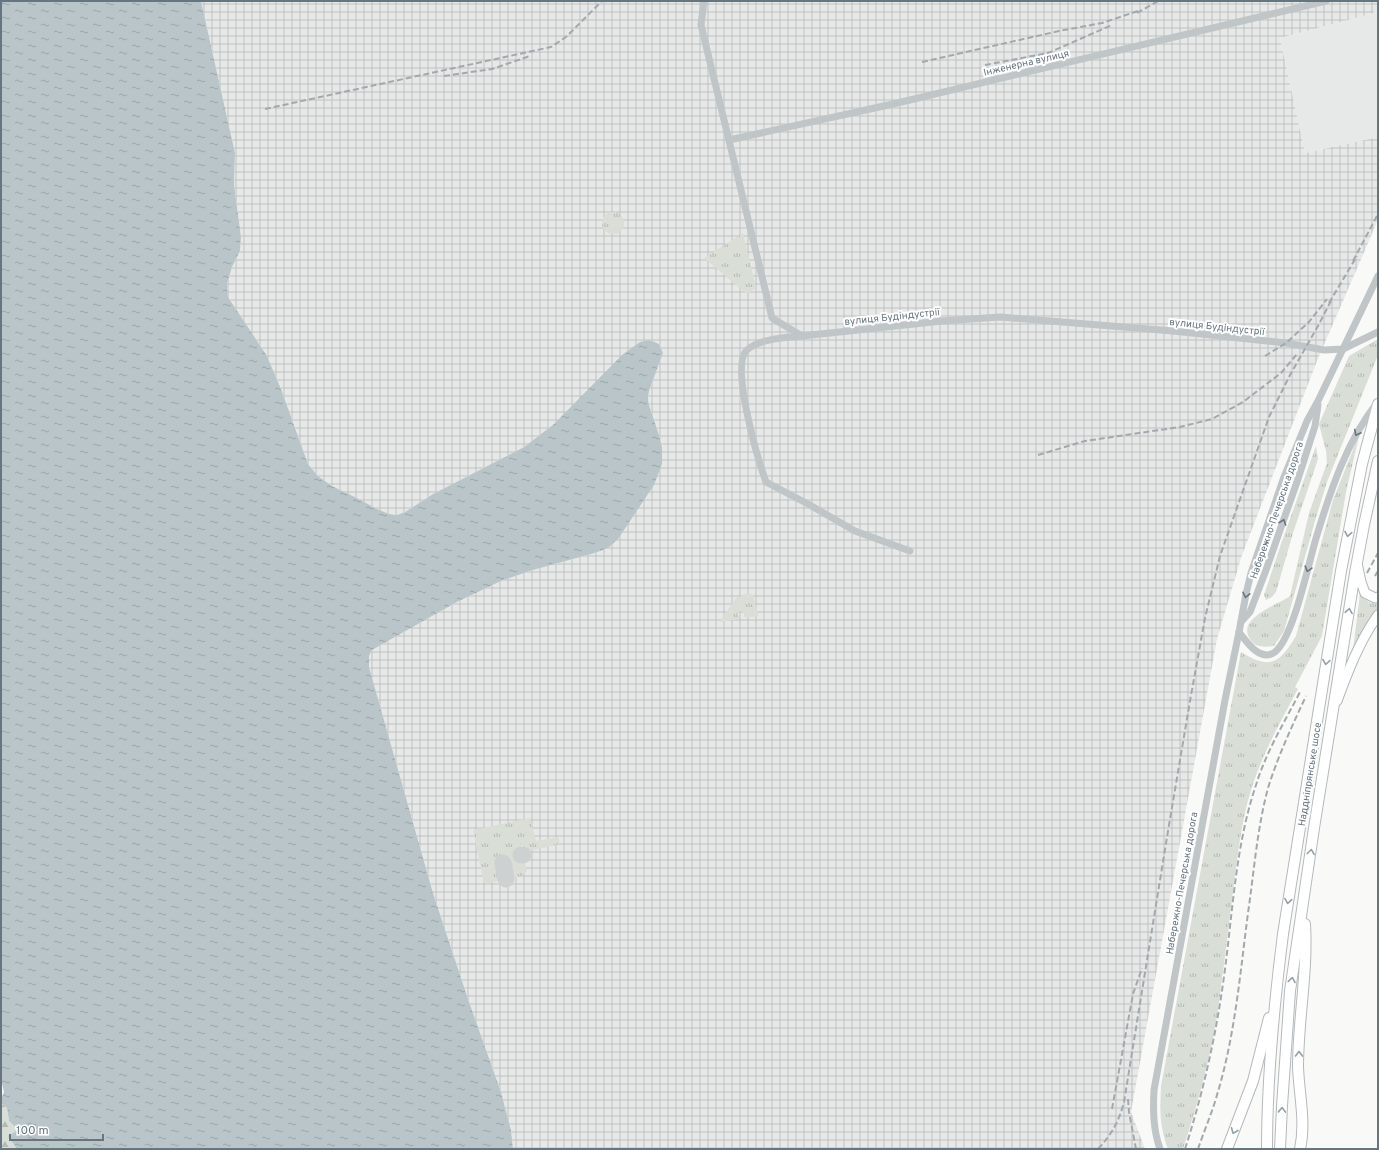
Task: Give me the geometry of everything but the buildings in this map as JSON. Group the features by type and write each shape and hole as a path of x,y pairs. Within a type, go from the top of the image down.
{"main road":[{"name":"Наддніпрянське шосе","path":"1267,1149 1270,1060 1276,989 1290,886 1341,571 1362,464 1378,402"},
{"name":"Наддніпрянське шосе","path":"1280,1149 1290,991 1357,562 1378,461"},
{"path":"1300,1149 1302,1141 1302,1122 1298,1067 1299,1026 1303,998 1306,939 1304,900"},
{"path":"1227,1149 1253,1081 1276,989"}],"street":[{"path":"704,1 702,25 772,318 802,336"},
{"name":"Інженерна вулиця","path":"729,140 924,97 1326,1"},
{"name":"Набережно-Печерська дорога","path":"1160,1149 1156,1140 1153,1119 1154,1090 1225,700 1251,573 1284,477 1302,433 1378,276"},
{"name":"вулиця Будіндустрії","path":"910,551 855,531 766,482 751,435 743,385 742,361 745,352 752,346 764,342 802,336 942,320 1000,317 1173,331 1286,343 1324,350 1343,349"},
{"path":"1343,349 1378,332"},
{"name":"Набережно-Печерська дорога","path":"1241,622 1248,616 1252,607 1298,479 1314,426 1318,401"},
{"path":"1239,632 1253,649 1262,653 1268,654 1274,652 1282,644 1297,608 1317,535 1346,454 1366,416 1378,402"},
{"path":"1357,562 1361,582 1365,592 1375,598 1378,597"},
{"path":"1333,712 1356,652 1378,615"}],"shaded area":[{"path":"201,1 1378,1 1378,9 1371,14 1280,38 1305,153 1378,137 1378,220 1317,361 1242,555 1217,639 1131,1112 1145,1149 513,1149 511,1130 501,1092 433,893 369,667 369,656 372,650 457,602 501,581 608,548 662,447 648,399 649,391 663,353 659,344 650,340 554,424 524,447 433,494 405,512 397,515 389,514 377,509 332,486 318,476 308,464 281,389 267,356 228,297 227,284 232,267 240,251 241,237 234,184 235,153"},
{"path":"1378,9 1378,137 1305,153 1280,38 1371,14"}],"green space":[{"path":"613,212 621,215 624,223 621,231 613,234 605,231 602,223 605,215"},
{"path":"743,233 756,288 747,294 704,258"},
{"path":"1378,339 1378,355 1327,482 1284,631 1274,646 1264,647 1257,645 1252,642 1247,631 1253,619 1260,613 1290,596 1309,513 1327,463 1326,451 1319,424 1349,356"},
{"path":"1360,432 1346,492 1322,636 1295,687 1298,689 1263,757 1247,805 1238,852 1215,1028 1201,1089 1183,1149 1168,1149 1161,1118 1161,1086 1241,652 1259,661 1273,661 1284,653 1296,636 1333,500"},
{"path":"1316,446 1318,459 1293,533 1276,592 1272,597 1266,600 1264,595"},
{"path":"748,593 753,595 758,616 745,618 743,611 737,612 739,619 719,622 736,598"},
{"path":"1360,593 1368,601 1378,604 1378,610 1353,650"},
{"path":"530,818 536,841 558,837 560,844 529,851 528,848 520,843 527,871 522,876 484,884 473,830"},
{"path":"1,1103 7,1108 9,1121 18,1130 9,1136 17,1149 1,1149"}],"water":[{"path":"1,1 201,1 235,153 234,184 241,237 240,251 232,267 227,284 228,297 267,356 281,389 308,464 318,476 332,486 389,514 397,515 405,512 433,494 524,447 554,424 622,355 640,342 650,340 659,344 663,353 649,391 648,399 662,447 662,464 654,485 618,539 608,548 595,553 533,570 501,581 457,602 372,650 369,656 369,667 433,893 501,1092 511,1130 513,1149 17,1149 8,1136 18,1130 9,1121 7,1108 1,1103 4,1092 1,1079"}],"taxiway":[{"path":"503,863 506,879"}],"railway":[{"path":"265,109 551,47 566,37 602,1"},
{"path":"1137,13 1158,1"},
{"path":"922,62 1059,31 1102,23 1141,10"},
{"path":"985,65 1048,53 1112,25"},
{"path":"444,76 492,69 530,56"},
{"path":"1353,261 1378,214"},
{"path":"1329,303 1357,256"},
{"path":"1265,356 1286,343 1309,322 1327,299"},
{"path":"1098,1149 1114,1127 1124,1102 1190,701 1205,618 1220,556 1269,417 1290,375 1332,299"},
{"path":"1038,455 1085,441 1180,427 1212,419 1243,402 1281,373 1297,354"},
{"path":"1367,573 1378,553"},
{"path":"1375,576 1378,571"},
{"path":"1185,1149 1198,1105 1214,1038 1225,969 1240,853 1249,807 1265,761 1300,692"},
{"path":"1198,1149 1215,1102 1233,1028 1256,850 1264,803 1276,764 1306,696"},
{"path":"1112,1109 1133,994 1142,968"},
{"path":"1128,1099 1136,1149"}]}
